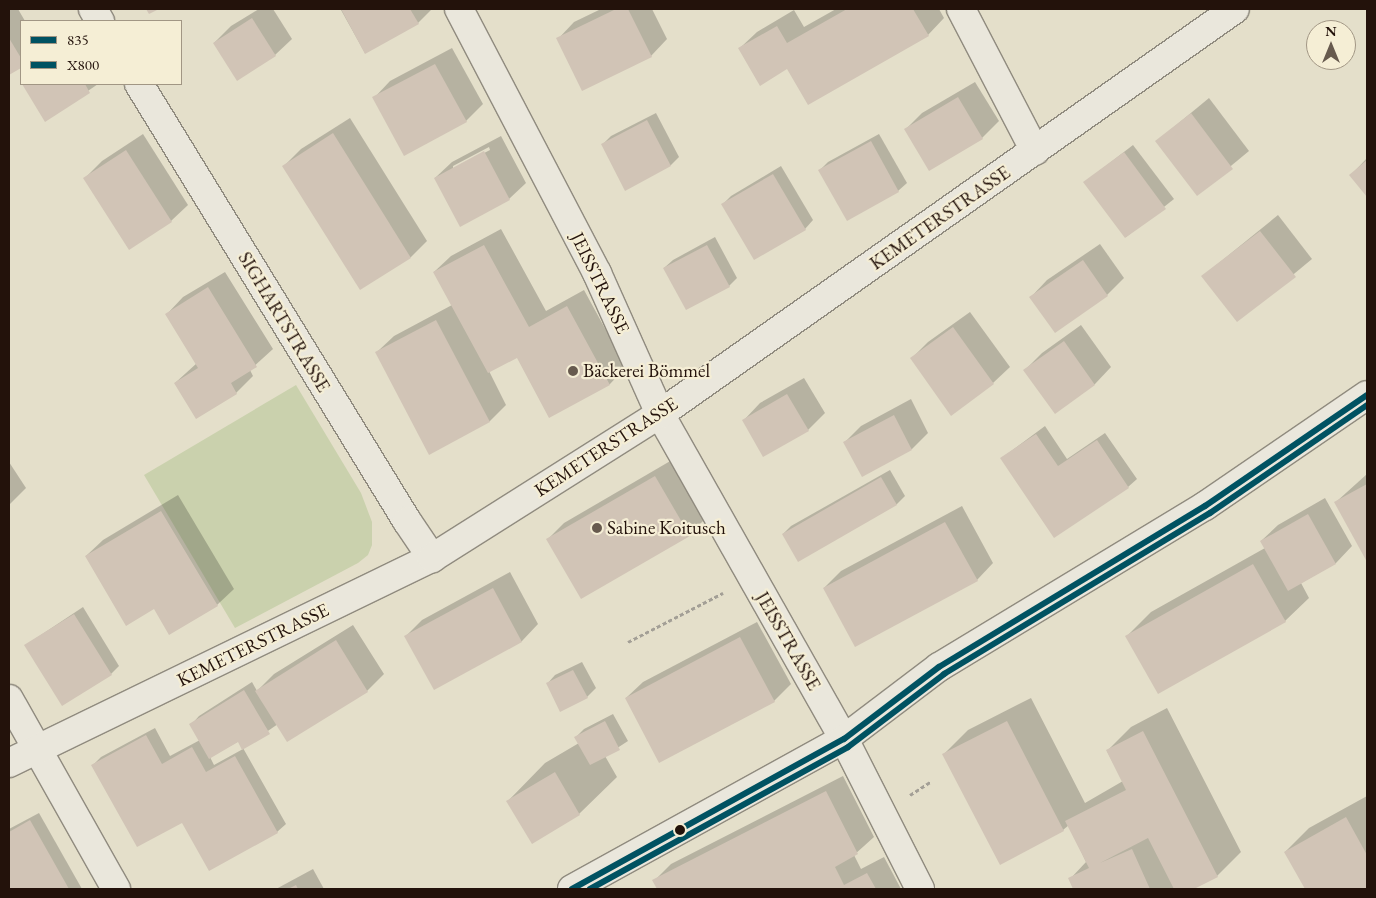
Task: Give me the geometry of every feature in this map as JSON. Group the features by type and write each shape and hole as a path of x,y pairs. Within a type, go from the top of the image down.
{"street":[{"path":"93,9 99,20"},
{"name":"JEISSTRASSE","path":"459,9 597,273 660,414 844,739 920,889"},
{"path":"961,9 1035,151"},
{"name":"KEMETERSTRASSE","path":"9,763 432,558 660,414 1235,9"},
{"name":"SIGHARTSTRASSE","path":"140,85 406,521 432,558"},
{"path":"572,889 844,739 938,667 1205,506 1367,395"},
{"path":"9,699 39,749 116,889"}],"path":[{"path":"628,642 752,578"}],"green space":[{"path":"296,385 361,493 372,522 372,545 368,555 358,563 235,628 144,475"}],"building":[{"path":"146,9 159,9 149,14"},
{"path":"341,9 410,9 419,24 365,54"},
{"path":"616,9 628,9 652,57 582,91 556,38"},
{"path":"847,9 913,9 929,36 808,105 787,69 760,86 738,48 777,26 787,43"},
{"path":"252,18 276,56 237,81 213,43"},
{"path":"9,38 20,56 20,69 9,75"},
{"path":"435,64 467,122 404,156 372,97"},
{"path":"23,85 86,85 90,93 45,122"},
{"path":"958,97 983,139 929,171 904,129"},
{"path":"1191,113 1233,169 1197,196 1155,141"},
{"path":"647,120 671,166 625,191 601,144"},
{"path":"333,133 411,258 360,290 282,166"},
{"path":"871,141 899,192 847,221 818,170"},
{"path":"126,150 172,222 129,250 83,178"},
{"path":"484,151 510,200 460,227 434,178"},
{"path":"1124,152 1166,209 1125,238 1083,182"},
{"path":"1367,160 1367,197 1349,175"},
{"path":"773,174 806,230 754,260 721,204"},
{"path":"1260,231 1296,277 1237,322 1201,276"},
{"path":"484,245 529,327 567,306 610,385 549,418 517,358 488,373 433,272"},
{"path":"707,245 730,287 686,310 663,268"},
{"path":"1083,260 1108,296 1055,333 1029,297"},
{"path":"208,287 257,367 231,383 237,394 196,419 174,383 198,368 165,314"},
{"path":"436,320 490,422 429,455 375,352"},
{"path":"953,327 994,384 951,416 910,358"},
{"path":"1064,341 1095,385 1055,414 1023,370"},
{"path":"787,394 809,431 763,457 742,420"},
{"path":"894,415 912,450 862,477 843,442"},
{"path":"1036,434 1058,466 1097,440 1129,488 1054,538 1000,458"},
{"path":"655,476 690,536 581,599 546,539"},
{"path":"881,477 897,505 798,562 782,534"},
{"path":"1367,484 1367,562 1334,502"},
{"path":"161,511 218,606 169,635 154,609 126,626 85,556"},
{"path":"1308,514 1336,564 1288,591 1260,541"},
{"path":"945,522 978,581 855,647 823,588"},
{"path":"1253,564 1286,622 1158,694 1125,636"},
{"path":"493,588 522,642 434,690 404,636"},
{"path":"74,614 112,675 62,706 24,645"},
{"path":"740,637 775,702 659,763 625,698"},
{"path":"336,640 368,692 287,742 255,691"},
{"path":"573,670 588,698 560,712 546,683"},
{"path":"244,690 270,734 242,750 238,742 209,759 189,724"},
{"path":"605,721 620,750 590,765 574,737"},
{"path":"1007,721 1064,831 1000,865 942,754"},
{"path":"1143,731 1218,877 1194,889 1174,889 1148,838 1100,863 1132,849 1150,889 1073,889 1068,878 1089,868 1065,821 1126,790 1106,750"},
{"path":"146,735 162,764 192,747 206,772 235,756 278,833 209,871 182,823 137,847 91,765"},
{"path":"555,772 580,815 532,844 506,801"},
{"path":"826,791 858,854 835,867 844,885 867,873 876,889 657,889 652,880"},
{"path":"1346,817 1367,855 1367,889 1305,889 1284,852"},
{"path":"30,820 69,889 9,889 9,832"},
{"path":"296,885 298,889 288,889"}],"transit line":[{"name":"835","path":"572,889 844,739 939,667 1205,506 1367,395"},
{"name":"X800","path":"590,889 848,747 944,674 1210,513 1367,405"}],"place":[{"name":"Bäckerei Bömmel","path":"573,371"},
{"name":"Sabine Koitusch","path":"597,528"}]}
